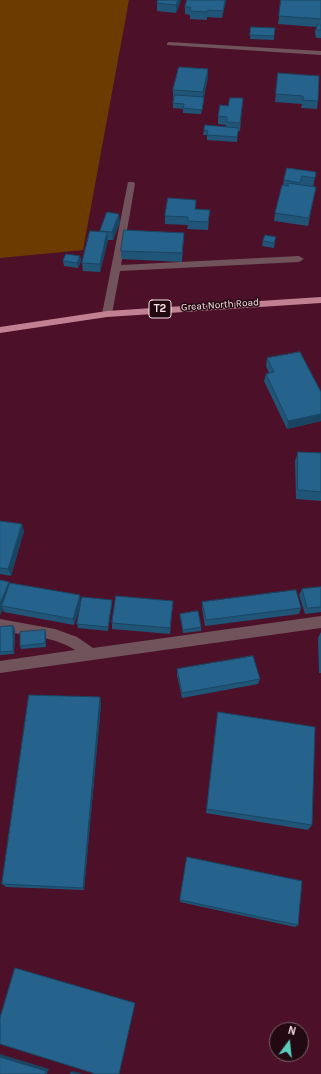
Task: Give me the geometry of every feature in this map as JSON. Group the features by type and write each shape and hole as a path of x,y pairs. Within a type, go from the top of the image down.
{"highway":[{"name":"Great North Road","path":"0,330 107,314 321,300"}],"street":[{"path":"169,44 321,53"},
{"path":"107,314 131,184"},
{"path":"116,268 299,258"},
{"path":"0,666 321,622"},
{"path":"0,625 55,635 72,641 91,654"}],"shaded area":[{"path":"0,0 129,0 83,250 0,258"}],"building":[{"path":"158,0 178,0 176,5 157,3"},
{"path":"187,0 225,0 223,11 208,10 207,12 190,11 191,7 185,7"},
{"path":"281,0 321,0 321,19 279,16"},
{"path":"317,25 321,25 321,30 317,30"},
{"path":"251,27 275,28 274,36 250,35"},
{"path":"179,67 208,69 203,92 173,90"},
{"path":"278,73 319,76 318,101 303,100 303,96 276,94"},
{"path":"175,95 204,97 202,110 183,108 184,104 173,103"},
{"path":"230,98 243,98 240,123 227,122 227,117 218,116 220,105 228,106"},
{"path":"205,125 239,128 237,137 207,135 208,131 204,130"},
{"path":"287,168 316,172 315,178 302,176 300,183 284,180"},
{"path":"288,183 316,187 309,218 275,213 282,185 288,186"},
{"path":"168,198 196,200 195,209 210,210 208,222 188,221 188,217 165,216"},
{"path":"107,212 119,214 112,232 100,231"},
{"path":"124,230 184,233 182,253 121,251"},
{"path":"90,231 107,232 100,264 82,263"},
{"path":"265,235 276,237 274,243 263,241"},
{"path":"66,254 80,256 77,263 63,261"},
{"path":"300,352 321,392 321,414 288,421 266,374 274,372 267,358"},
{"path":"298,452 321,453 321,492 298,490"},
{"path":"0,521 22,524 8,569 0,568"},
{"path":"0,580 9,582 0,604"},
{"path":"10,583 80,595 73,619 2,606"},
{"path":"321,587 321,607 307,608 302,589"},
{"path":"296,590 301,608 206,620 202,602"},
{"path":"116,596 173,601 170,628 112,623"},
{"path":"82,597 112,600 108,627 77,624"},
{"path":"198,611 201,627 183,630 180,614"},
{"path":"13,626 13,651 0,652 0,627"},
{"path":"45,630 45,643 20,646 20,632"},
{"path":"253,656 260,679 182,693 177,669"},
{"path":"29,695 100,697 83,888 2,884"},
{"path":"218,712 315,727 312,825 207,809"},
{"path":"187,857 302,881 298,925 180,900"},
{"path":"15,968 135,1003 119,1074 96,1074 0,1044 0,1018"},
{"path":"0,1057 46,1071 45,1074 0,1074"}]}
